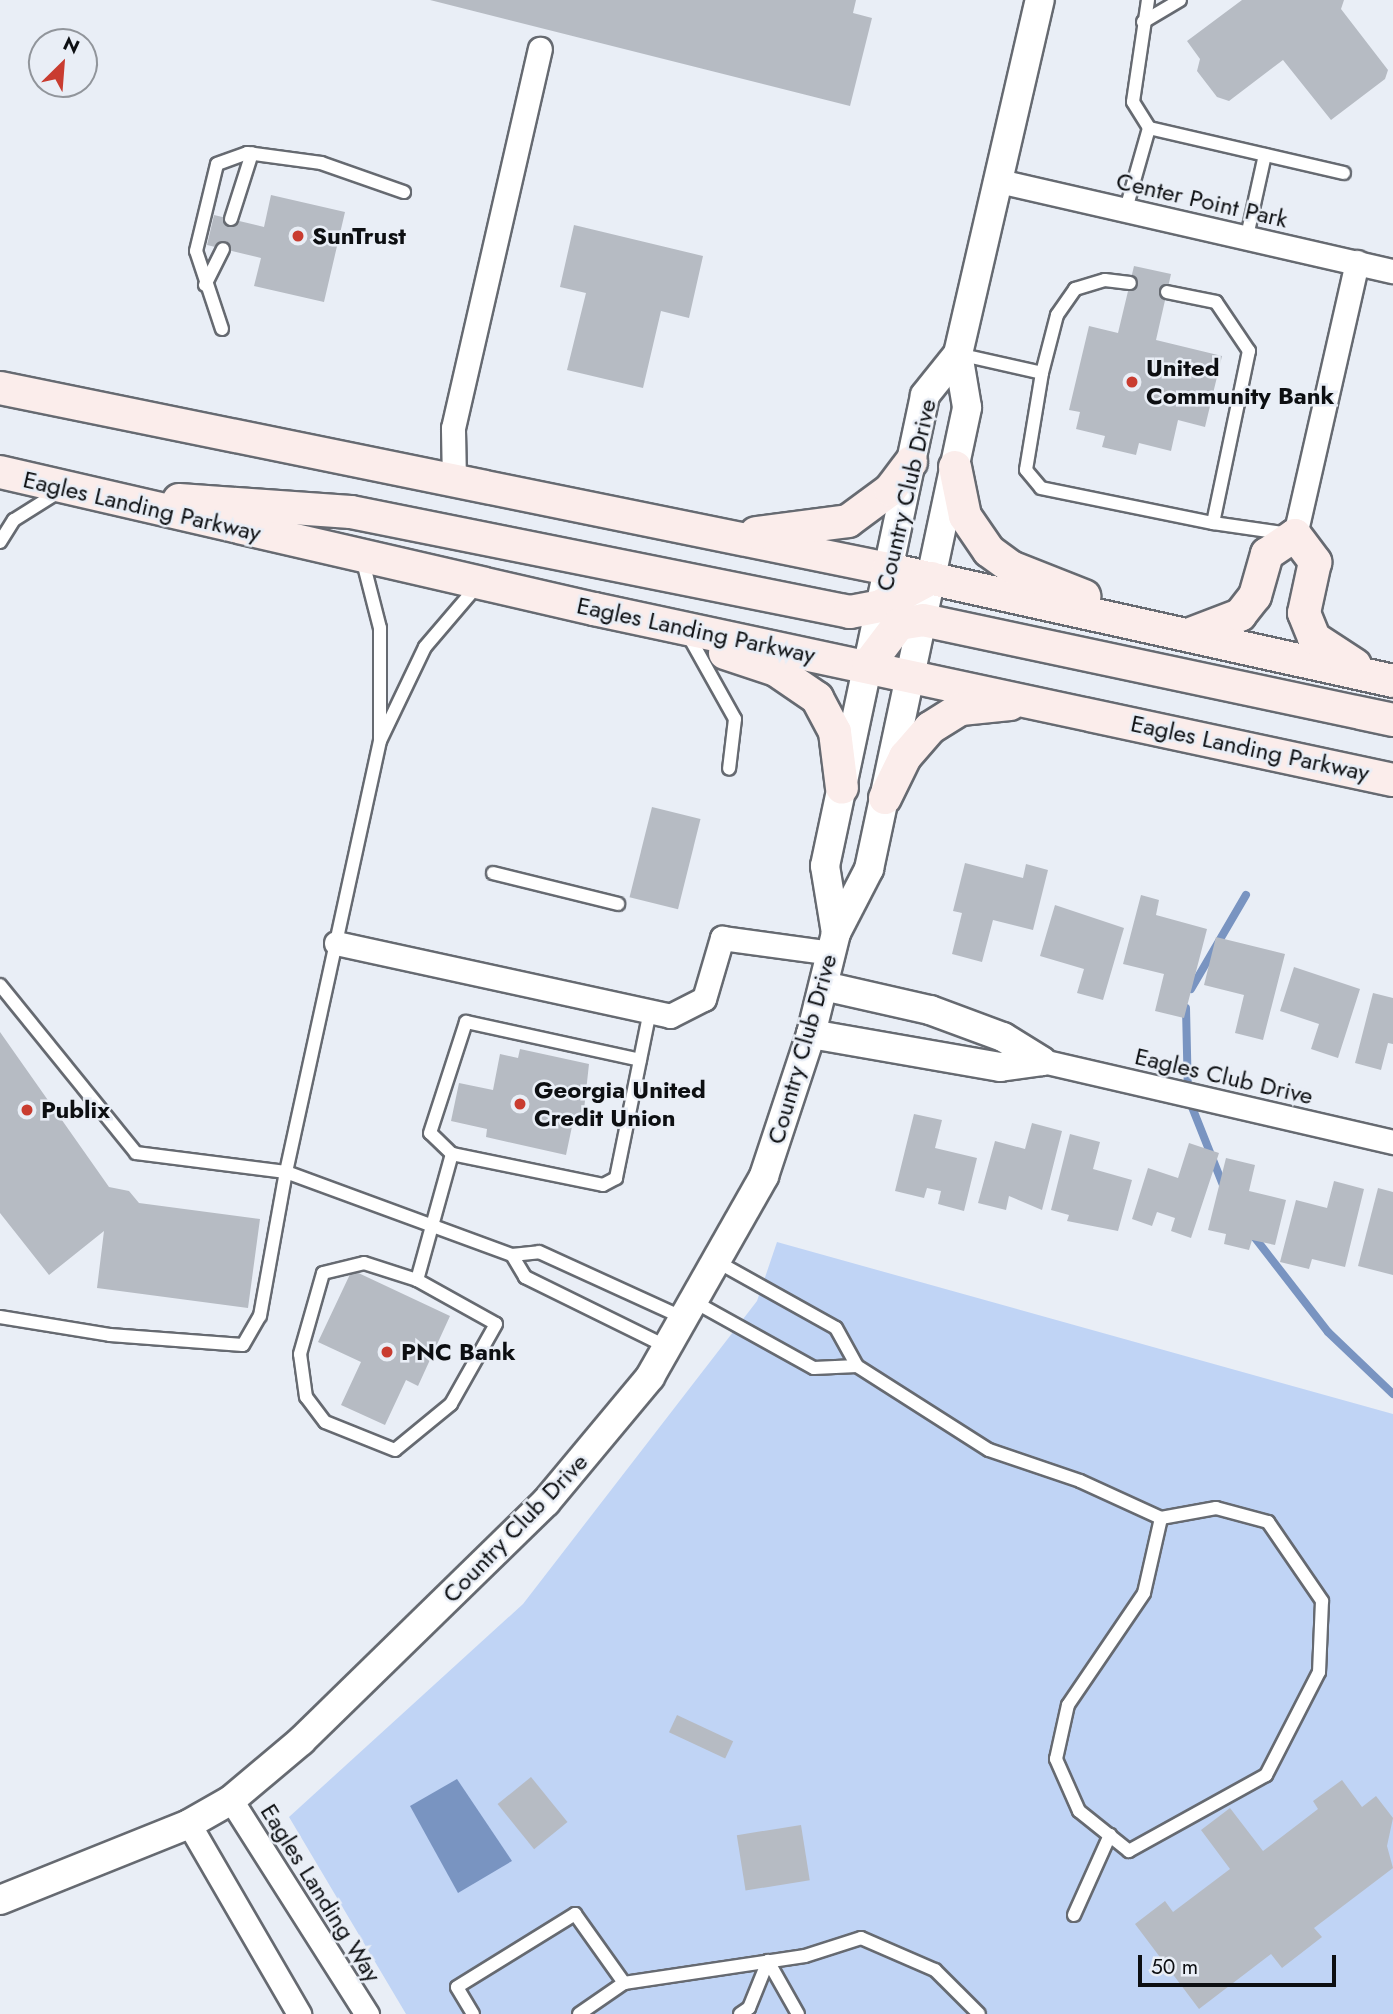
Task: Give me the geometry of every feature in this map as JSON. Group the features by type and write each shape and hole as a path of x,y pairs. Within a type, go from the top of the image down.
{"main road":[{"path":"0,388 932,578 1382,678"},
{"path":"724,537 848,521 890,490 911,462"},
{"path":"955,467 965,516 989,551 1011,567 1188,635 1240,615 1255,596 1268,554 1296,535 1315,562 1304,613 1314,638 1382,678"},
{"name":"Eagles Landing Parkway","path":"0,472 362,558 1393,779"},
{"path":"75,491 351,512 800,605 850,612 880,606 932,578"},
{"path":"594,609 776,670 817,698 835,732 842,788"},
{"path":"868,665 899,624 923,620 1393,720"},
{"path":"885,798 905,757 930,728 961,709 1048,704"}],"street":[{"name":"Country Club Drive","path":"0,1900 189,1824 231,1800 301,1741 546,1502 650,1377 764,1176 811,1034 834,943 869,869 967,407 958,354 1040,0"},
{"path":"454,482 453,429 540,49"},
{"name":"Center Point Park","path":"999,181 1393,271"},
{"path":"1296,535 1357,262"},
{"name":"Country Club Drive","path":"834,943 825,866 925,395 958,354"},
{"path":"336,943 670,1016 704,999 722,938 834,943"},
{"path":"824,986 930,1010 1003,1037 1042,1061"},
{"path":"811,1034 1000,1067 1042,1061"},
{"name":"Eagles Club Drive","path":"1042,1061 1393,1142"},
{"name":"Eagles Landing Way","path":"231,1800 367,2014"},
{"path":"189,1824 299,2014"}],"lane":[{"path":"1148,0 1133,102 1149,128 1344,173"},
{"path":"1143,22 1180,0"},
{"path":"1126,209 1149,128"},
{"path":"222,330 196,251 217,164 252,153 321,163 404,192"},
{"path":"231,219 252,153"},
{"path":"1247,236 1265,155"},
{"path":"205,285 223,249"},
{"path":"1130,283 1105,280 1075,289 1057,315 1042,373 1026,470 1041,488 1213,523 1296,535"},
{"path":"1167,292 1216,302 1249,351 1213,523"},
{"path":"958,354 1042,373"},
{"path":"0,542 14,520 75,491"},
{"path":"0,1317 110,1335 243,1345 260,1315 286,1172 380,741 380,628 362,558"},
{"path":"380,741 425,647 479,583"},
{"path":"692,642 735,719 729,769"},
{"path":"493,873 618,904"},
{"path":"0,985 136,1153 286,1172 512,1255 539,1252 689,1310 814,1368 857,1366"},
{"path":"640,1060 466,1022 430,1133 452,1154 603,1185 616,1178 650,1011"},
{"path":"417,1280 436,1227 452,1154"},
{"path":"512,1255 525,1277 667,1347"},
{"path":"716,1261 836,1328 857,1366 989,1450 1080,1481 1161,1518 1216,1508 1268,1522 1322,1601 1319,1672 1266,1775 1129,1851 1079,1811 1056,1759 1068,1705 1144,1593 1161,1518"},
{"path":"364,1263 417,1280 496,1324 451,1404 395,1450 325,1422 306,1397 300,1354 323,1273 364,1263"},
{"path":"1074,1914 1110,1835"},
{"path":"473,2014 457,1987 575,1914 624,1983"},
{"path":"579,2014 624,1983 768,1961 861,1938 935,1970 979,2014"},
{"path":"740,2014 749,2008 768,1961"},
{"path":"768,1961 798,2014"}],"shaded area":[{"path":"777,1242 1393,1414 1393,2014 406,2014 289,1817 523,1604 757,1301"},
{"path":"457,1779 512,1861 458,1893 410,1806"}],"building":[{"path":"430,0 856,0 853,13 872,18 850,106"},
{"path":"1242,0 1344,0 1341,9 1388,70 1385,79 1331,120 1283,60 1229,101 1217,97 1197,71 1200,59 1187,41"},
{"path":"271,195 345,212 324,302 254,286 261,258 207,245 214,215 264,227"},
{"path":"574,225 703,256 689,318 661,311 643,388 567,370 586,293 560,287"},
{"path":"1134,266 1171,274 1156,340 1222,356 1205,427 1178,420 1171,451 1139,443 1136,455 1102,447 1105,436 1076,429 1080,412 1069,410 1089,326 1118,333"},
{"path":"652,807 701,819 678,909 630,897"},
{"path":"965,863 1023,878 1026,864 1048,870 1033,930 993,920 982,962 952,954 962,913 953,911"},
{"path":"1141,895 1159,900 1156,915 1207,929 1184,1018 1155,1011 1164,974 1123,964"},
{"path":"1055,905 1124,928 1103,1000 1077,993 1084,969 1040,956"},
{"path":"1216,937 1285,954 1263,1040 1235,1033 1244,995 1204,985"},
{"path":"1294,967 1360,989 1338,1058 1311,1049 1319,1024 1280,1011"},
{"path":"1373,993 1393,998 1393,1044 1388,1043 1381,1070 1355,1063"},
{"path":"0,1032 109,1187 129,1191 139,1203 260,1219 248,1308 97,1288 104,1231 49,1275 0,1213"},
{"name":"Georgia United Credit Union","path":"520,1049 589,1064 583,1119 574,1117 566,1155 486,1137 487,1129 451,1121 459,1083 493,1090 500,1054 518,1058"},
{"path":"914,1114 942,1120 935,1148 977,1158 964,1211 938,1204 941,1191 927,1188 924,1198 895,1191"},
{"path":"1032,1123 1062,1131 1042,1210 1009,1196 1006,1210 978,1203 995,1141 1025,1149"},
{"path":"1070,1134 1100,1142 1093,1169 1132,1180 1118,1231 1067,1221 1069,1215 1051,1210"},
{"path":"1189,1143 1219,1153 1191,1238 1171,1231 1175,1218 1157,1212 1152,1226 1132,1219 1148,1168 1178,1178"},
{"path":"1226,1158 1255,1165 1249,1191 1286,1200 1275,1245 1252,1240 1249,1250 1224,1244 1226,1234 1208,1230"},
{"path":"1334,1181 1364,1189 1345,1267 1312,1259 1309,1269 1280,1262 1296,1200 1327,1208"},
{"path":"1378,1188 1393,1192 1393,1275 1358,1266"},
{"name":"PNC Bank","path":"352,1270 450,1316 418,1386 406,1380 385,1425 341,1405 361,1362 318,1342"},
{"path":"677,1715 733,1741 725,1758 669,1732"},
{"path":"531,1777 568,1822 534,1849 498,1804"},
{"path":"1342,1780 1362,1807 1376,1796 1393,1818 1387,1846 1393,1868 1314,1928 1322,1937 1282,1968 1271,1954 1199,2009 1135,1924 1165,1901 1173,1912 1230,1869 1201,1830 1230,1808 1263,1851 1318,1809 1313,1801"},
{"path":"801,1825 810,1880 746,1890 737,1835"}],"waterway":[{"path":"1191,989 1246,895"},
{"path":"1186,1008 1188,1097 1225,1190"},
{"path":"1252,1234 1328,1332 1393,1394"}],"place":[{"name":"SunTrust","path":"298,236"},
{"name":"United Community Bank","path":"1132,382"},
{"name":"Georgia United Credit Union","path":"520,1104"},
{"name":"Publix","path":"27,1110"},
{"name":"PNC Bank","path":"387,1352"}]}
